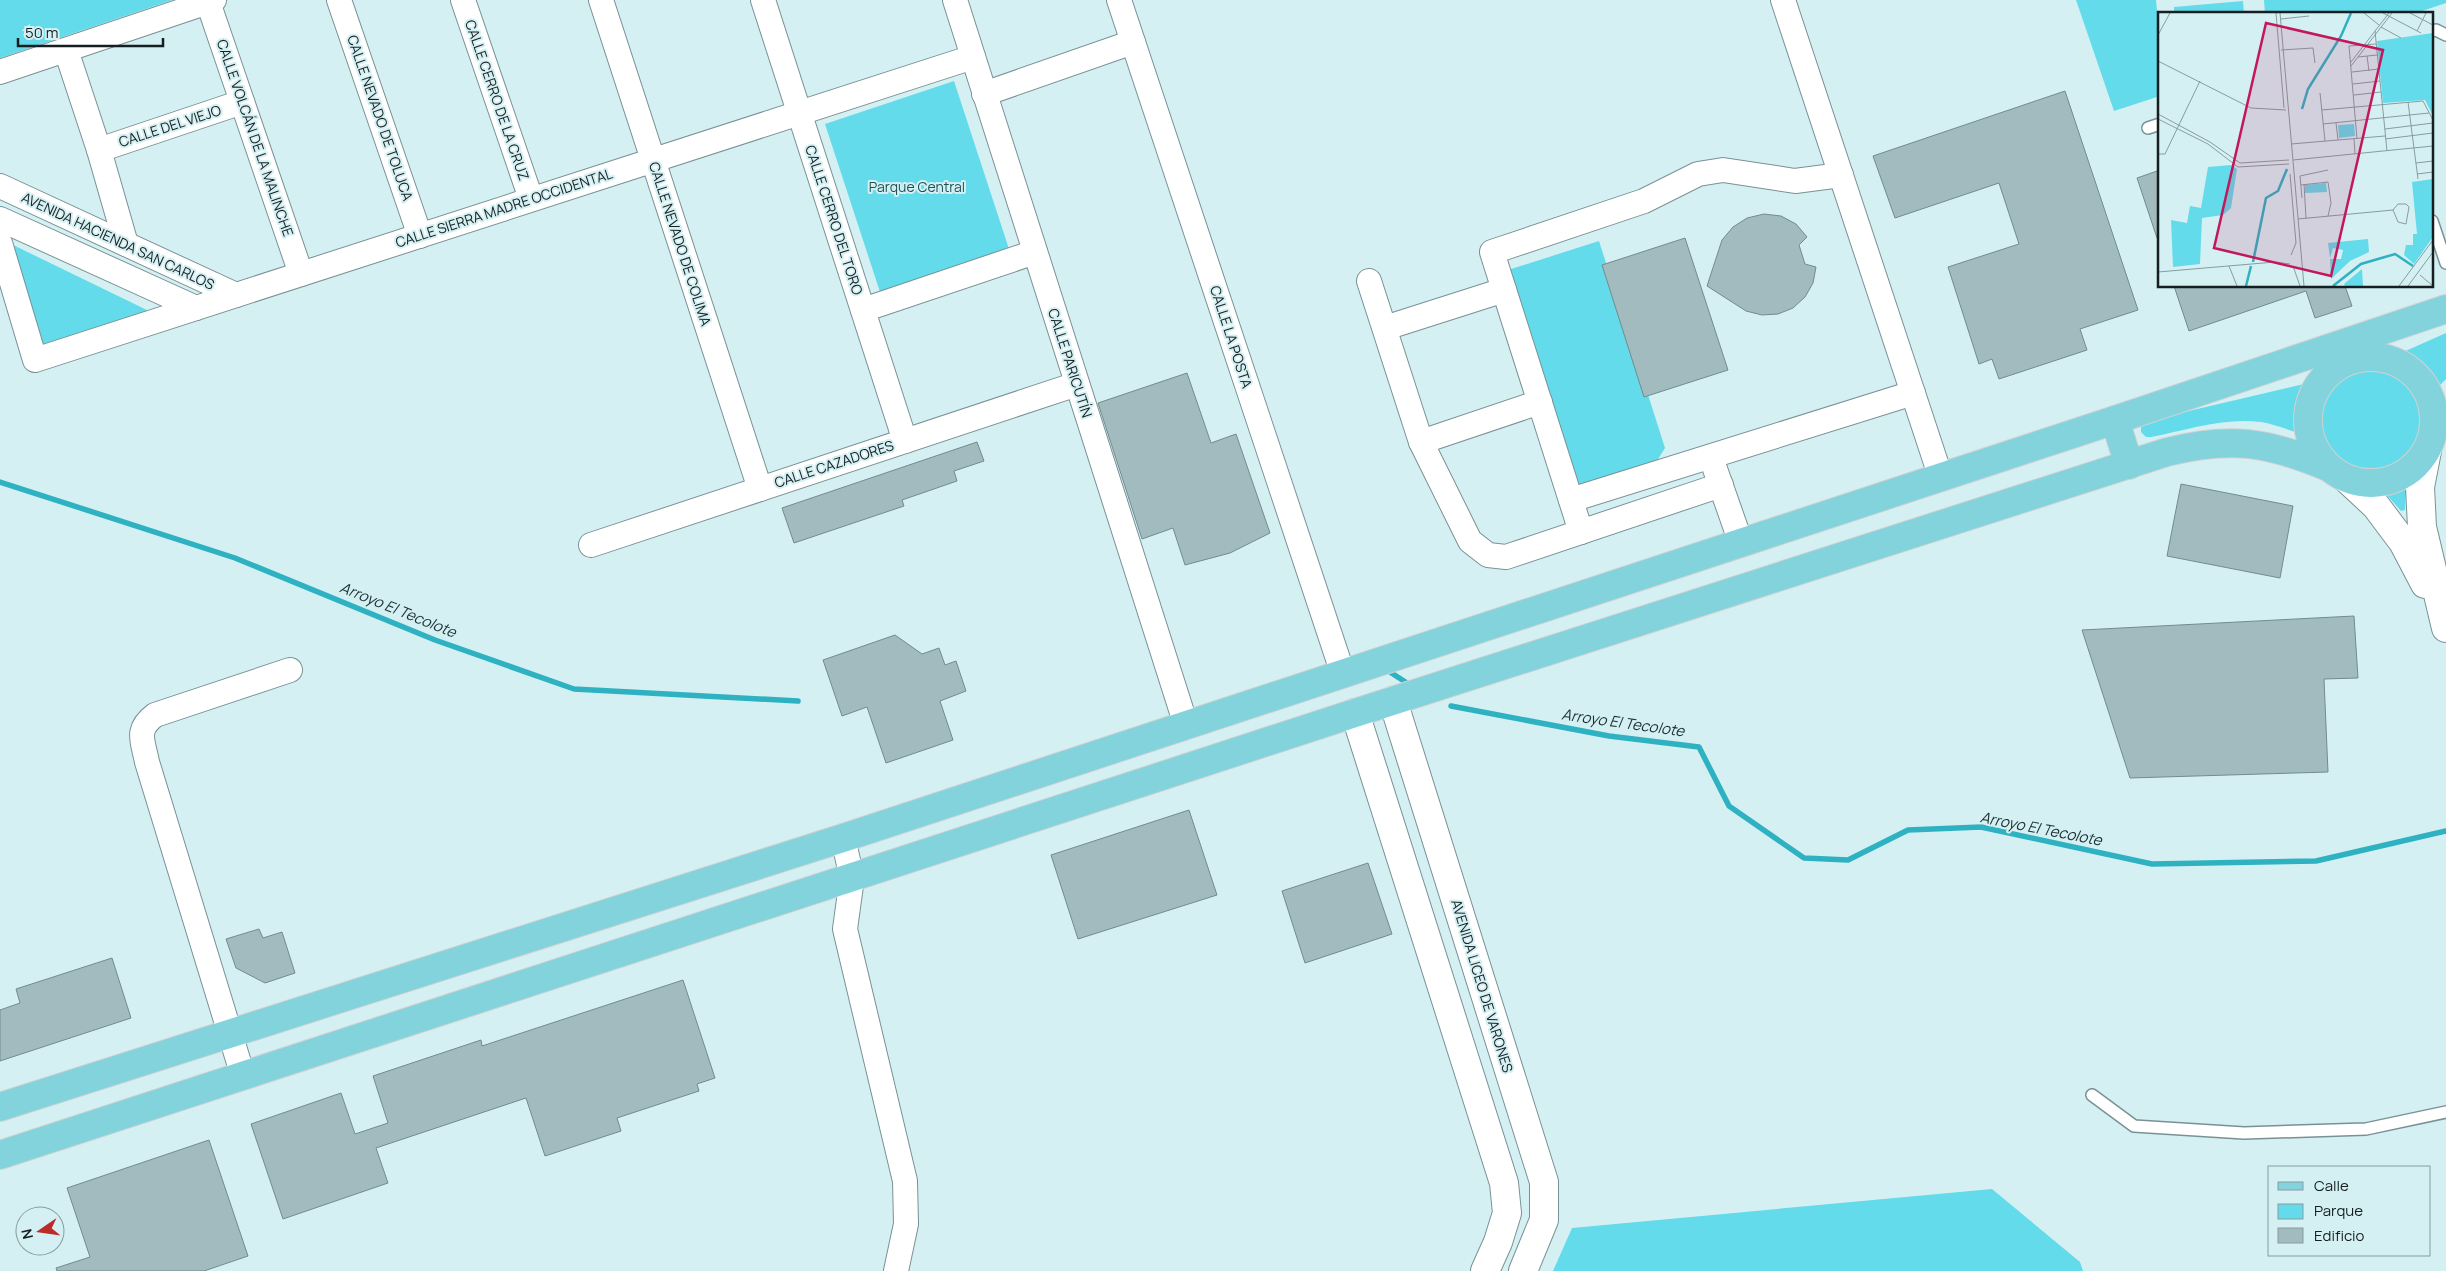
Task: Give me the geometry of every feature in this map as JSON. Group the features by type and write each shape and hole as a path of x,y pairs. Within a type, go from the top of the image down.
{"main road":[{"path":"0,1107 844,838 1941,478 2446,309"},
{"path":"2373,356 2446,323"},
{"path":"0,1155 1355,713 2199,444 2230,442 2256,444 2294,452 2338,473 2365,483 2383,482 2401,476 2415,466 2427,451 2440,415 2427,390 2410,369 2392,359 2373,356 2353,358 2336,366 2151,408"},
{"path":"2336,366 2322,379 2312,396 2308,415 2309,434 2316,452 2338,473"},
{"path":"2116,420 2129,465"},
{"path":"1461,636 1474,675"}],"street":[{"name":"CALLE NEVADO DE TOLUCA","path":"339,0 420,236"},
{"name":"CALLE CERRO DE LA CRUZ","path":"463,0 531,200"},
{"name":"CALLE NEVADO DE COLIMA","path":"601,0 760,489"},
{"name":"CALLE CERRO DEL TORO","path":"763,0 905,441"},
{"name":"CALLE PARICUTÍN","path":"954,0 1186,725"},
{"name":"CALLE LA POSTA","path":"1119,0 1343,674"},
{"path":"1783,0 1941,478"},
{"path":"0,72 211,1"},
{"name":"CALLE VOLCÁN DE LA MALINCHE","path":"211,1 242,102 301,274"},
{"path":"984,94 1133,42"},
{"path":"66,50 99,150 126,244"},
{"name":"CALLE SIERRA MADRE OCCIDENTAL","path":"0,244 35,360 973,57"},
{"name":"CALLE DEL VIEJO","path":"99,150 242,102"},
{"path":"1581,532 1492,252 1644,201 1698,174 1723,170 1795,180 1841,175"},
{"name":"AVENIDA HACIENDA SAN CARLOS","path":"0,186 236,295"},
{"name":"AVENIDA HACIENDA SAN CARLOS","path":"0,219 196,308"},
{"path":"863,310 1035,252"},
{"path":"1370,281 1421,442 1470,541 1488,555 1506,557 1720,485"},
{"path":"1385,328 1504,290"},
{"name":"CALLE CAZADORES","path":"591,545 1077,384"},
{"path":"1571,500 1913,393"},
{"path":"1421,442 1540,402"},
{"path":"2427,451 2420,487 2422,527 2444,621"},
{"path":"1711,456 1741,543"},
{"path":"2338,473 2376,506 2403,542 2444,621"},
{"path":"243,1076 228,1034 147,762 142,731 145,723 155,715 290,670"},
{"name":"AVENIDA LICEO DE VARONES","path":"1393,701 1544,1182 1544,1220 1526,1264"},
{"path":"1355,713 1504,1184 1507,1213 1498,1242 1485,1271"},
{"path":"844,838 852,878 845,929 905,1180 906,1224 896,1271"},
{"path":"1498,1242 1526,1264"}],"lane":[{"path":"2434,30 2446,35"},
{"path":"2148,128 2158,125"},
{"path":"2434,227 2446,263"},
{"path":"2092,1094 2134,1126 2244,1133 2366,1130 2446,1112"}],"green space":[{"path":"0,0 172,0 0,58"},
{"path":"2076,0 2156,0 2158,22 2158,97 2114,111"},
{"path":"2264,0 2446,0 2446,3 2419,12 2265,12"},
{"path":"2243,1 2244,12 2174,12 2174,7"},
{"name":"Parque Central","path":"954,81 1009,249 880,292 825,124"},
{"path":"1599,241 1665,448 1655,464 1579,489 1508,270"},
{"path":"9,243 151,312 41,348"},
{"path":"2446,333 2446,379 2437,388 2422,367 2401,353"},
{"path":"2372,370 2391,374 2408,385 2419,402 2423,421 2419,440 2408,457 2391,468 2372,472 2353,468 2336,457 2325,440 2321,421 2325,402 2336,385 2353,374"},
{"path":"2308,383 2300,407 2298,433 2266,423 2247,421 2206,425 2151,437 2146,437 2141,432 2141,427 2146,421"},
{"path":"2406,487 2405,510 2401,511 2386,494 2397,492"},
{"path":"1992,1189 2080,1262 2083,1271 1553,1271 1572,1228"}],"building":[{"path":"2065,91 2138,310 2080,329 2087,350 1999,379 1992,359 1979,364 1948,267 2019,244 1999,183 1895,218 1873,156"},
{"path":"2158,171 2158,238 2157,238 2137,178"},
{"path":"1764,214 1781,216 1796,224 1807,237 1799,245 1805,264 1816,267 1813,283 1805,297 1793,308 1778,314 1762,315 1746,311 1707,286 1722,240 1733,227 1747,218"},
{"path":"1685,238 1728,370 1644,397 1602,265"},
{"path":"2175,288 2346,288 2352,306 2315,318 2306,291 2189,331"},
{"path":"1187,373 1211,443 1236,434 1270,533 1230,553 1185,565 1173,528 1142,539 1098,403"},
{"path":"977,442 984,461 954,471 957,481 902,500 904,506 794,543 782,508"},
{"path":"2181,484 2293,506 2280,578 2167,556"},
{"path":"2354,616 2358,678 2324,679 2328,772 2130,778 2082,630"},
{"path":"895,635 922,654 939,648 945,665 956,661 966,691 940,701 953,740 886,763 867,707 842,716 823,660"},
{"path":"1189,810 1217,895 1078,939 1051,855"},
{"path":"1368,863 1392,934 1305,963 1282,891"},
{"path":"259,929 263,938 282,932 295,973 265,983 236,968 226,939"},
{"path":"112,958 131,1018 0,1061 0,1010 20,1003 16,989"},
{"path":"683,980 715,1078 697,1084 699,1091 617,1118 621,1131 545,1156 526,1098 376,1148 388,1183 283,1219 251,1124 341,1093 355,1134 388,1123 373,1076 481,1040 482,1046"},
{"path":"209,1140 248,1256 204,1271 57,1271 56,1268 90,1257 67,1188"}],"waterway":[{"name":"Arroyo El Tecolote","path":"0,482 235,558 435,640 574,689 798,701"},
{"name":"Arroyo El Tecolote","path":"1390,672 1410,685"},
{"name":"Arroyo El Tecolote","path":"1451,706 1609,736 1699,747 1729,806 1804,858 1848,860 1908,830 1981,827 2152,864 2316,861 2446,831"}]}
